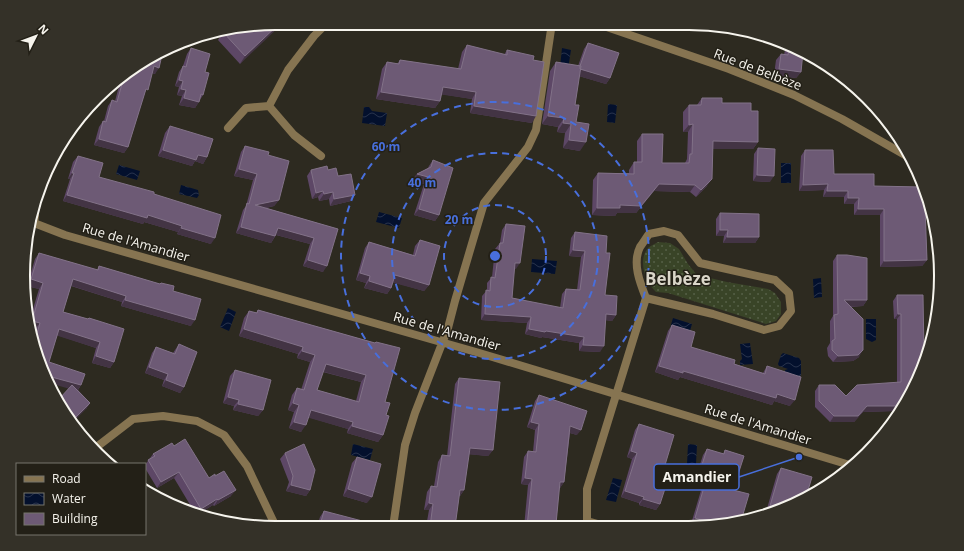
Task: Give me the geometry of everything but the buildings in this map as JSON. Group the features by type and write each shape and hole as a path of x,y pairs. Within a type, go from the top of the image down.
{"street":[{"path":"269,106 288,70 320,30"},
{"path":"394,521 405,445 414,413 439,349 443,343 484,203 528,147 536,130 551,30"},
{"name":"Rue de Belbèze","path":"615,30 729,70 794,95 842,119 901,153"},
{"path":"228,128 246,108 269,106"},
{"path":"269,106 294,136 321,156"},
{"name":"Rue de l'Amandier","path":"35,227 443,343 846,464"},
{"path":"587,521 587,489 646,298 637,266 639,249 649,234 664,231 678,235 700,263 774,280 789,293 791,311 779,326 764,330 713,314 646,298"},
{"path":"99,445 133,419 163,416 197,421 224,435 247,466 273,521"}],"green space":[{"path":"658,242 670,243 679,249 697,275 768,289 775,293 781,302 781,314 776,321 766,324 668,293 656,292 646,277 643,258 649,247"}],"water":[{"path":"562,48 571,50 568,69 560,67"},
{"path":"608,104 617,105 615,123 607,122"},
{"path":"364,107 369,107 372,111 387,113 385,126 362,123"},
{"path":"781,163 791,163 791,183 781,183"},
{"path":"119,165 140,171 137,180 116,174"},
{"path":"181,185 198,190 199,195 197,198 179,194"},
{"path":"379,212 402,218 399,228 376,222"},
{"path":"532,259 557,261 555,274 531,272"},
{"path":"821,278 822,297 814,298 813,279"},
{"path":"228,308 236,312 229,331 220,327"},
{"path":"673,318 692,324 689,334 670,328"},
{"path":"866,319 876,319 876,340 872,342 866,339"},
{"path":"750,343 753,364 740,365 740,361 742,359 740,344"},
{"path":"783,353 799,358 801,361 801,375 799,377 785,374 785,370 788,369 779,366 778,364"},
{"path":"353,444 373,449 370,460 351,455"},
{"path":"688,444 697,445 696,464 687,464"},
{"path":"613,478 622,480 616,502 606,500"}],"place":[{"name":"Amandier","path":"799,457"}],"district":[{"name":"Belbèze","path":"678,278"}]}
